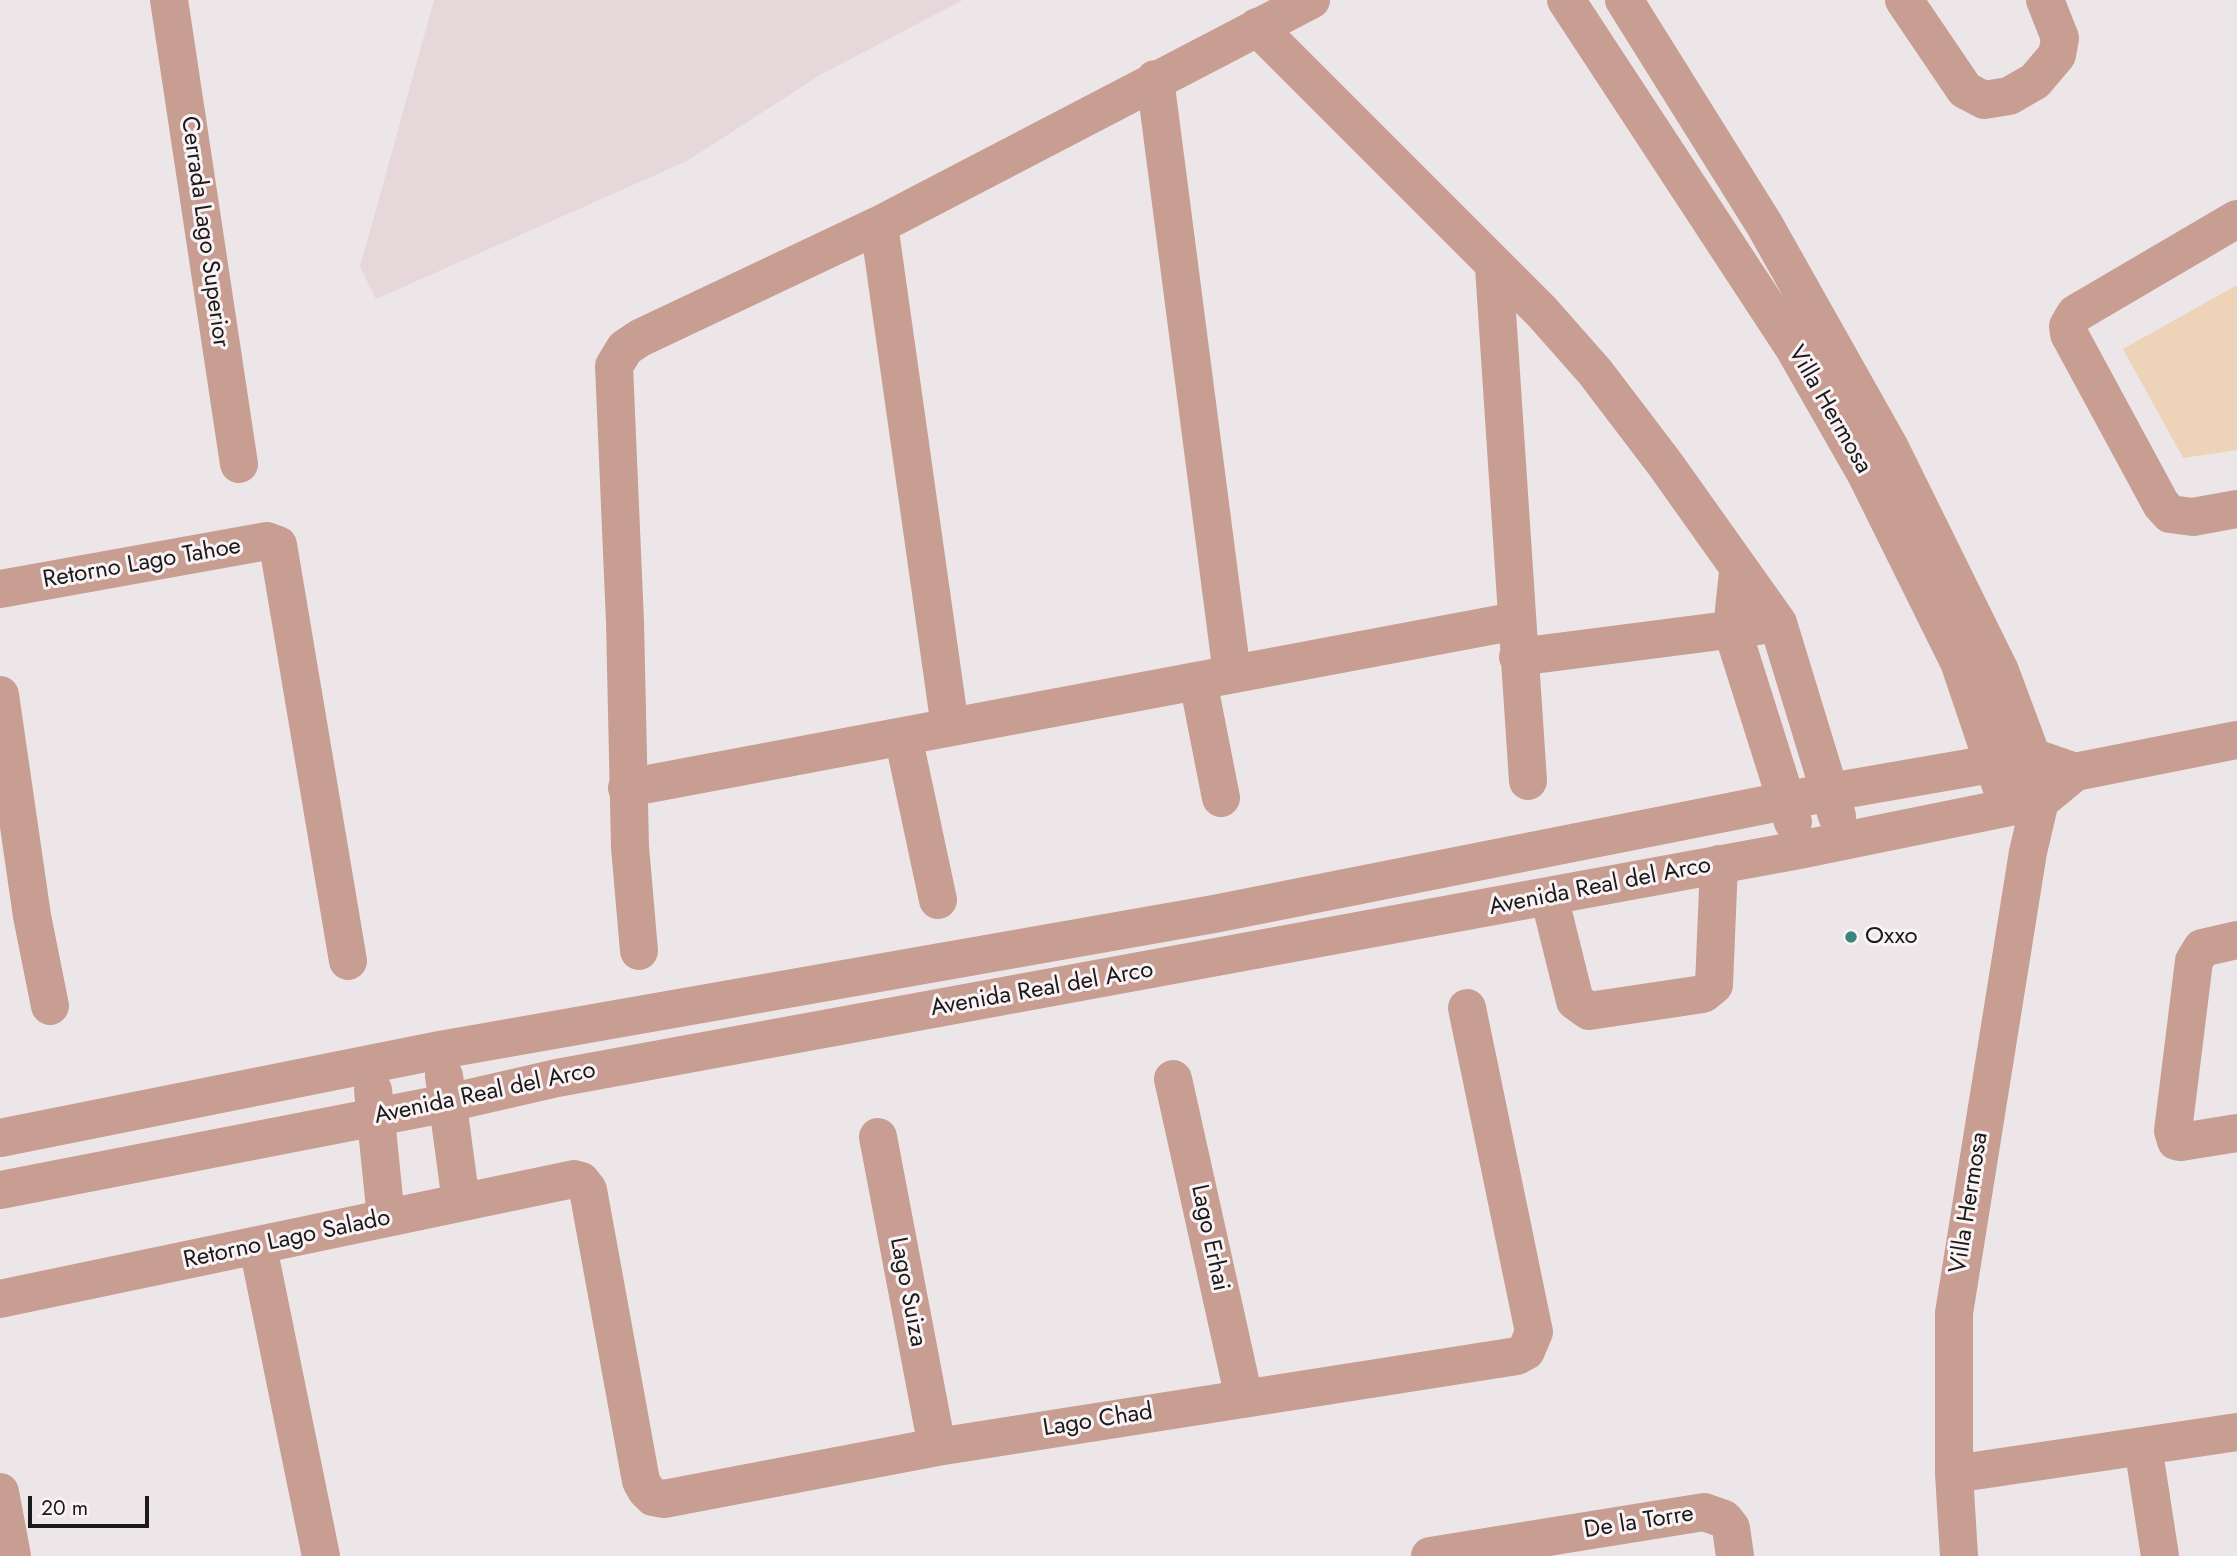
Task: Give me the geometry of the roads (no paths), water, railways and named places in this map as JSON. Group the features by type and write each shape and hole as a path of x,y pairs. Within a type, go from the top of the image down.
{"street":[{"name":"Cerrada Lago Superior","path":"169,0 239,464"},
{"path":"639,951 627,788 625,622 614,366 625,348 639,338 879,225 1311,0"},
{"name":"Villa Hermosa","path":"1566,0 1731,248 1840,428 1918,575 1959,662 1995,764 2023,804"},
{"name":"Villa Hermosa","path":"1624,0 1763,224 1889,446 1994,659 2032,757 2023,804 2028,852 1956,1292 1952,1340 1954,1474 1959,1556"},
{"path":"1904,0 1965,90 1984,100 2009,96 2035,81 2057,55 2060,38 2045,0"},
{"path":"1257,27 1494,267 1542,312 1595,372 1665,464 1738,572 1778,623 1843,841"},
{"path":"1155,79 1215,677 1222,798"},
{"path":"2237,219 2075,314 2068,326 2069,334 2165,509 2182,518 2237,509"},
{"path":"879,225 950,727"},
{"path":"1494,267 1528,780"},
{"name":"Retorno Lago Tahoe","path":"0,589 267,541 278,545 348,961"},
{"path":"1738,572 1732,629 1787,800 1799,850"},
{"path":"627,788 1215,677 1517,639 1732,629 1778,623"},
{"path":"0,695 32,916 50,1006"},
{"path":"902,736 938,900"},
{"name":"Avenida Real del Arco","path":"16,1186 448,1103 557,1078 1799,850 2023,804 2075,772 2237,740"},
{"name":"Avenida Real del Arco","path":"3,1131 440,1050 1214,914 1787,800 2032,757 2075,772"},
{"path":"1549,896 1575,1001 1589,1011 1703,995 1714,985 1719,864"},
{"path":"1214,914 1220,958"},
{"path":"2237,940 2202,947 2194,961 2173,1131 2176,1140 2181,1142 2237,1133"},
{"name":"Lago Chad","path":"574,1179 581,1181 588,1190 642,1480 653,1497 664,1499 937,1447 1517,1356 1532,1343 1534,1332 1467,1008"},
{"path":"440,1050 461,1202"},
{"path":"370,1064 386,1218"},
{"name":"Lago Erhai","path":"1173,1079 1244,1398"},
{"path":"3,1131 16,1186"},
{"name":"Lago Suiza","path":"878,1137 937,1447"},
{"name":"Retorno Lago Salado","path":"0,1299 574,1179"},
{"path":"258,1247 321,1556"},
{"path":"1954,1474 2237,1432"},
{"path":"2143,1446 2160,1556"},
{"path":"0,1493 12,1556"},
{"name":"De la Torre","path":"1430,1556 1704,1512 1724,1519 1731,1528 1735,1556"}],"place":[{"name":"Oxxo","path":"1851,937"}]}
